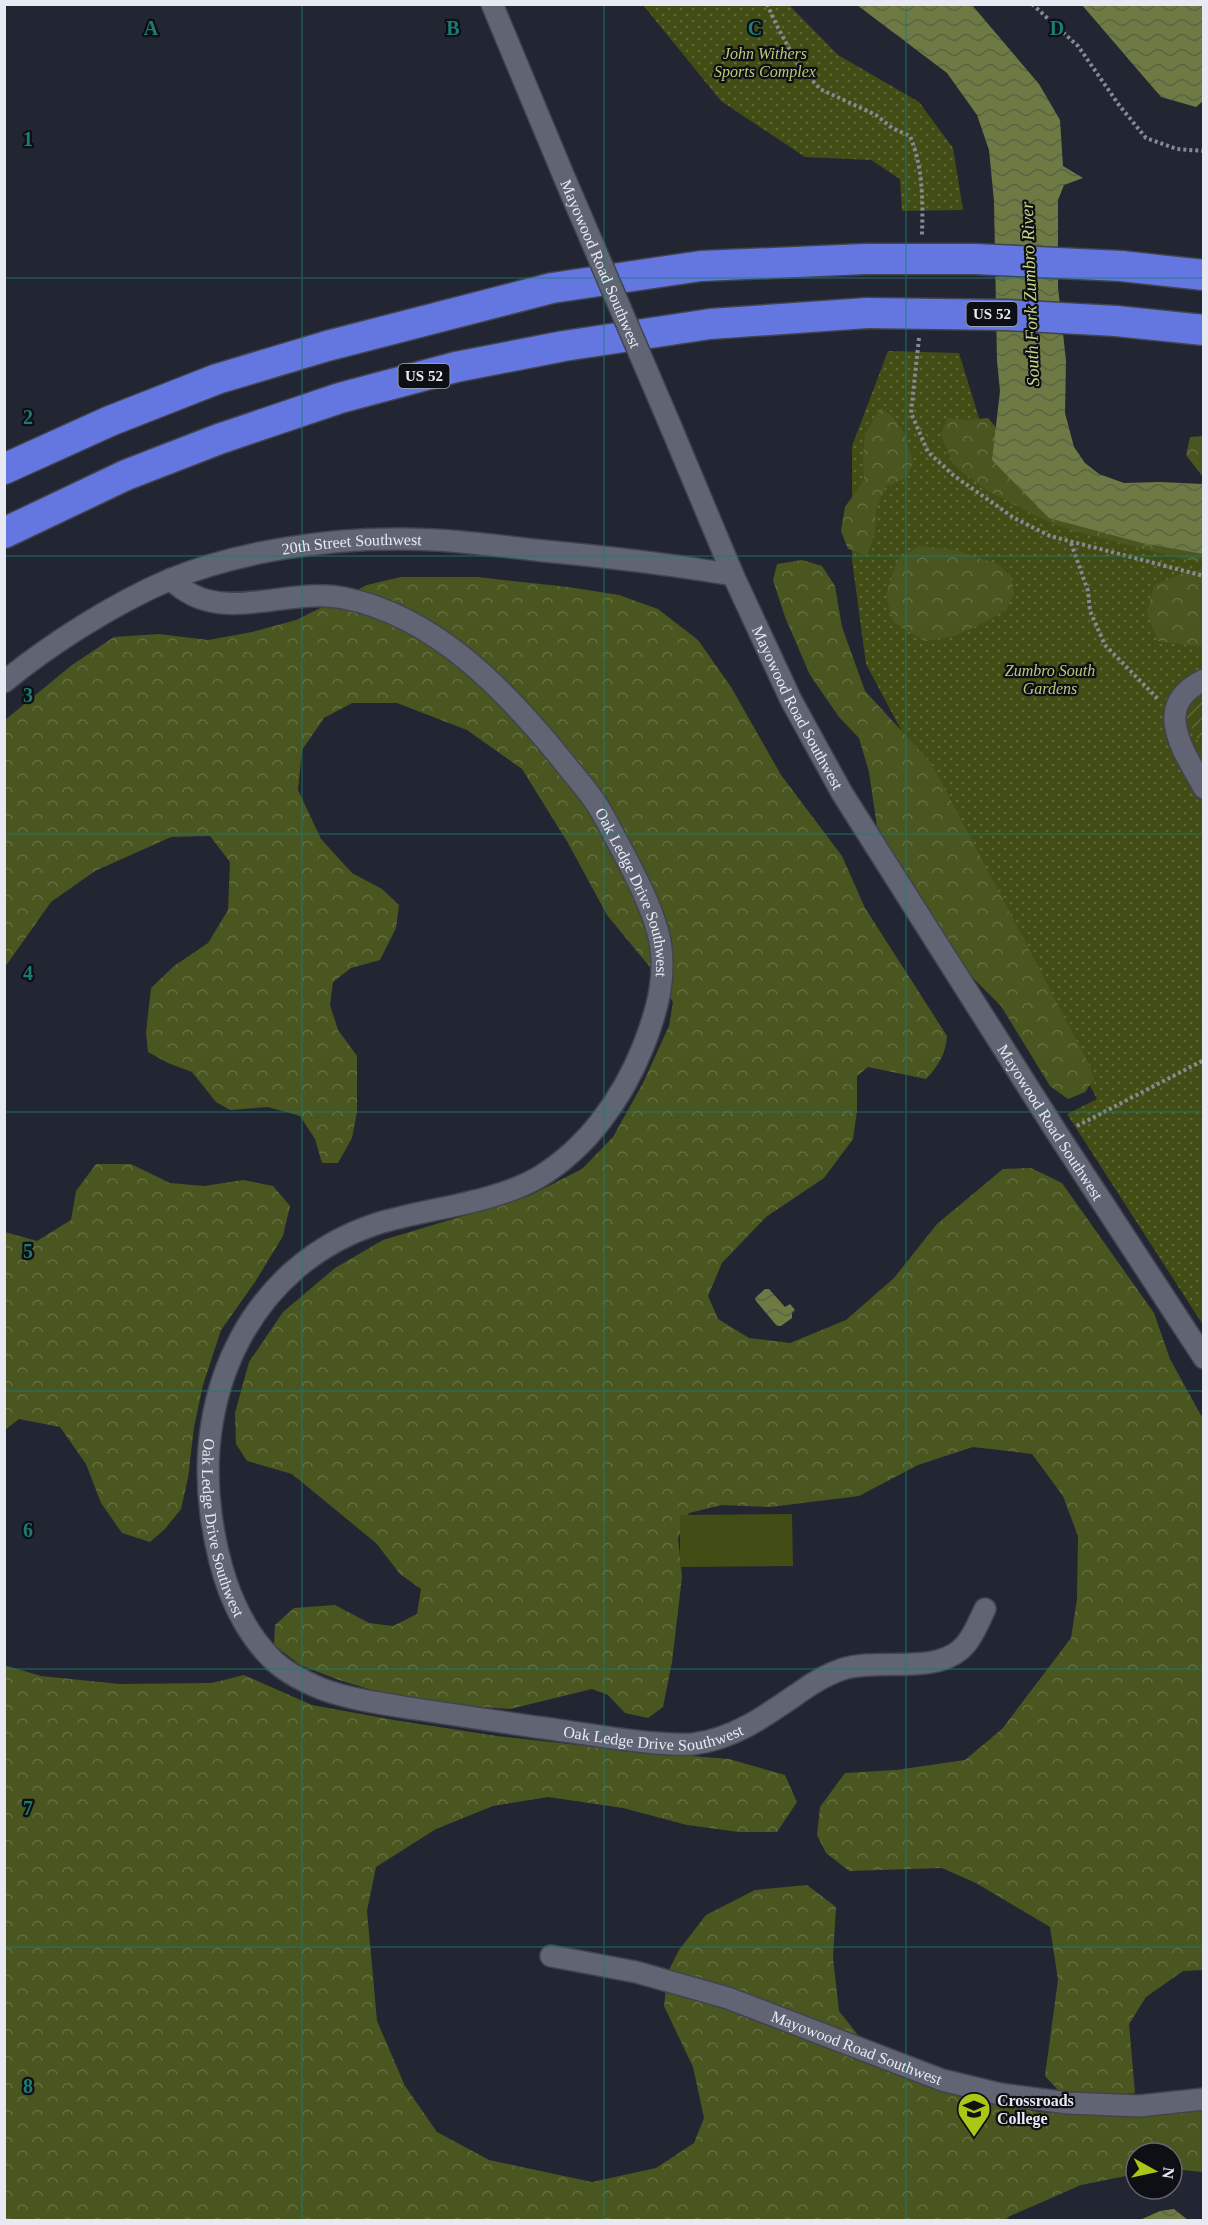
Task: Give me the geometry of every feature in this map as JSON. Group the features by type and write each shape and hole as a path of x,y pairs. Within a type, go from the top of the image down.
{"highway":[{"path":"4,469 110,421 217,379 327,346 552,288 701,266 865,260 975,259 1121,266 1203,275"},
{"name":"US 52","path":"4,533 126,475 219,439 340,399 456,367 564,346 710,324 867,313 1007,315 1116,321 1203,330"}],"street":[{"name":"Mayowood Road Southwest","path":"492,4 733,575 791,700 842,793 1059,1136 1203,1358"},
{"name":"20th Street Southwest","path":"4,682 80,628 171,579 230,560 294,546 350,540 405,538 458,541 674,564 733,575"},
{"name":"Oak Ledge Drive Southwest","path":"171,579 184,593 209,603 237,604 291,596 346,598 392,613 447,644 479,669 537,728 595,800 638,881 657,929 663,959 662,983 657,1010 631,1073 621,1093 589,1136 564,1160 534,1180 504,1192 376,1224 333,1241 291,1271 258,1308 232,1353 214,1406 208,1459 210,1510 221,1569 243,1621 273,1661 320,1688 370,1702 638,1742 689,1745 728,1737 760,1719 826,1675 852,1666 928,1663 957,1654 973,1635 985,1609"},
{"path":"1203,680 1185,692 1174,713 1175,729 1203,788"},
{"name":"Mayowood Road Southwest","path":"551,1956 636,1972 728,1998 942,2080 1000,2094 1068,2103 1139,2106 1203,2099"}],"path":[{"path":"1032,4 1078,46 1119,105 1146,138 1178,149 1203,151"},
{"path":"1174,713 1150,692 1105,645 1090,611 1088,591 1071,542 1203,576"},
{"path":"1059,1136 1203,1060"}],"green space":[{"name":"John Withers Sports Complex","path":"643,5 789,5 838,55 919,102 953,148 963,210 902,211 900,179 871,160 805,157 721,101"},
{"name":"Zumbro South Gardens","path":"888,351 959,353 992,460 1203,554 1203,1325 1067,1114 1097,1099 866,664 852,560 852,446"},
{"path":"881,408 899,425 913,463 906,478 886,486 876,510 875,532 867,556 848,549 841,531 845,507 864,480 865,434"},
{"path":"948,418 968,420 988,418 1010,444 1203,546 1203,561 1186,560 1074,531 1038,517 986,490 953,464 941,434"},
{"path":"1204,436 1203,477 1186,455 1190,437"},
{"path":"919,546 955,550 997,564 1011,576 1014,594 1006,610 955,636 925,641 893,622 886,595 897,560"},
{"path":"802,560 822,566 835,586 842,627 865,691 932,764 1090,1066 1094,1079 1085,1092 1068,1099 1050,1086 1001,1006 973,978 949,946 877,827 869,772 859,738 839,717 810,675 785,617 773,580 777,564"},
{"path":"1203,569 1203,647 1158,641 1147,613 1154,585 1186,572"},
{"path":"401,577 477,577 619,595 658,609 698,640 731,687 781,775 842,856 865,908 947,1036 941,1059 926,1079 868,1067 857,1076 857,1111 853,1139 824,1178 766,1217 722,1263 708,1296 718,1319 749,1338 790,1343 846,1320 894,1278 937,1224 1003,1169 1031,1168 1062,1183 1154,1313 1170,1359 1203,1419 1203,1970 1183,1971 1146,1997 1129,2024 1135,2093 1110,2096 1059,2091 1045,2076 1058,1980 1050,1927 976,1883 942,1868 849,1871 826,1853 817,1835 820,1807 845,1773 896,1770 965,1760 1002,1729 1071,1638 1077,1599 1078,1536 1063,1496 1032,1454 973,1447 918,1465 859,1496 770,1507 722,1505 689,1513 678,1538 682,1577 672,1662 663,1707 648,1718 625,1713 608,1695 592,1689 510,1709 467,1706 389,1695 300,1665 274,1645 275,1625 294,1608 335,1605 369,1623 393,1626 417,1614 421,1589 400,1574 376,1543 292,1474 247,1461 236,1444 235,1413 249,1362 283,1312 335,1268 383,1240 529,1196 582,1169 613,1137 643,1083 669,1026 673,1002 649,966 607,915 568,843 522,769 467,730 397,703 352,703 324,718 302,750 298,790 321,839 352,873 382,889 399,905 396,928 380,960 351,968 333,982 330,1005 338,1030 357,1056 357,1112 352,1138 338,1163 322,1163 315,1139 300,1116 268,1107 230,1110 216,1102 192,1072 148,1052 146,1033 151,988 174,966 208,943 228,910 230,862 210,836 171,837 95,871 51,902 5,967 5,720 72,665 114,637 159,634 208,640 252,632 296,620 367,585"},
{"path":"1203,700 1203,751 1183,710"},
{"path":"96,1164 131,1164 170,1183 204,1186 243,1180 273,1186 290,1206 283,1236 255,1282 221,1330 203,1385 181,1509 165,1529 150,1542 122,1533 101,1503 86,1464 60,1427 19,1419 5,1430 5,1232 37,1241 71,1220 76,1191"},
{"path":"792,1514 793,1566 680,1567 680,1515"},
{"path":"4,1665 41,1676 120,1684 212,1683 244,1675 312,1705 497,1736 729,1759 785,1775 797,1802 777,1832 739,1832 687,1825 623,1808 548,1797 493,1806 436,1829 376,1867 367,1911 377,2021 405,2086 437,2132 489,2160 592,2182 656,2168 694,2143 704,2118 693,2067 664,2006 668,1972 679,1950 706,1915 755,1890 807,1885 836,1907 833,1958 839,2011 885,2069 975,2099 1039,2112 1102,2116 1203,2109 1203,2172 1184,2170 1184,2141 1124,2141 1124,2176 1081,2185 1005,2220 5,2220"}],"water":[{"name":"South Fork Zumbro River","path":"857,5 972,5 1039,84 1060,120 1063,166 1083,178 1064,185 1058,200 1058,287 1066,361 1065,413 1074,447 1085,463 1099,474 1124,483 1203,484 1203,554 1142,543 1049,518 992,460 1000,391 997,361 994,201 989,150 977,115 947,73"},
{"path":"1082,5 1203,5 1203,101 1196,107 1161,97"},
{"path":"765,1289 769,1289 785,1307 790,1304 795,1310 792,1318 781,1326 777,1326 756,1301 755,1298"},
{"path":"1174,2209 1188,2220 1140,2220 1160,2211"}],"place":[{"name":"Crossroads College","path":"974,2138"}]}
